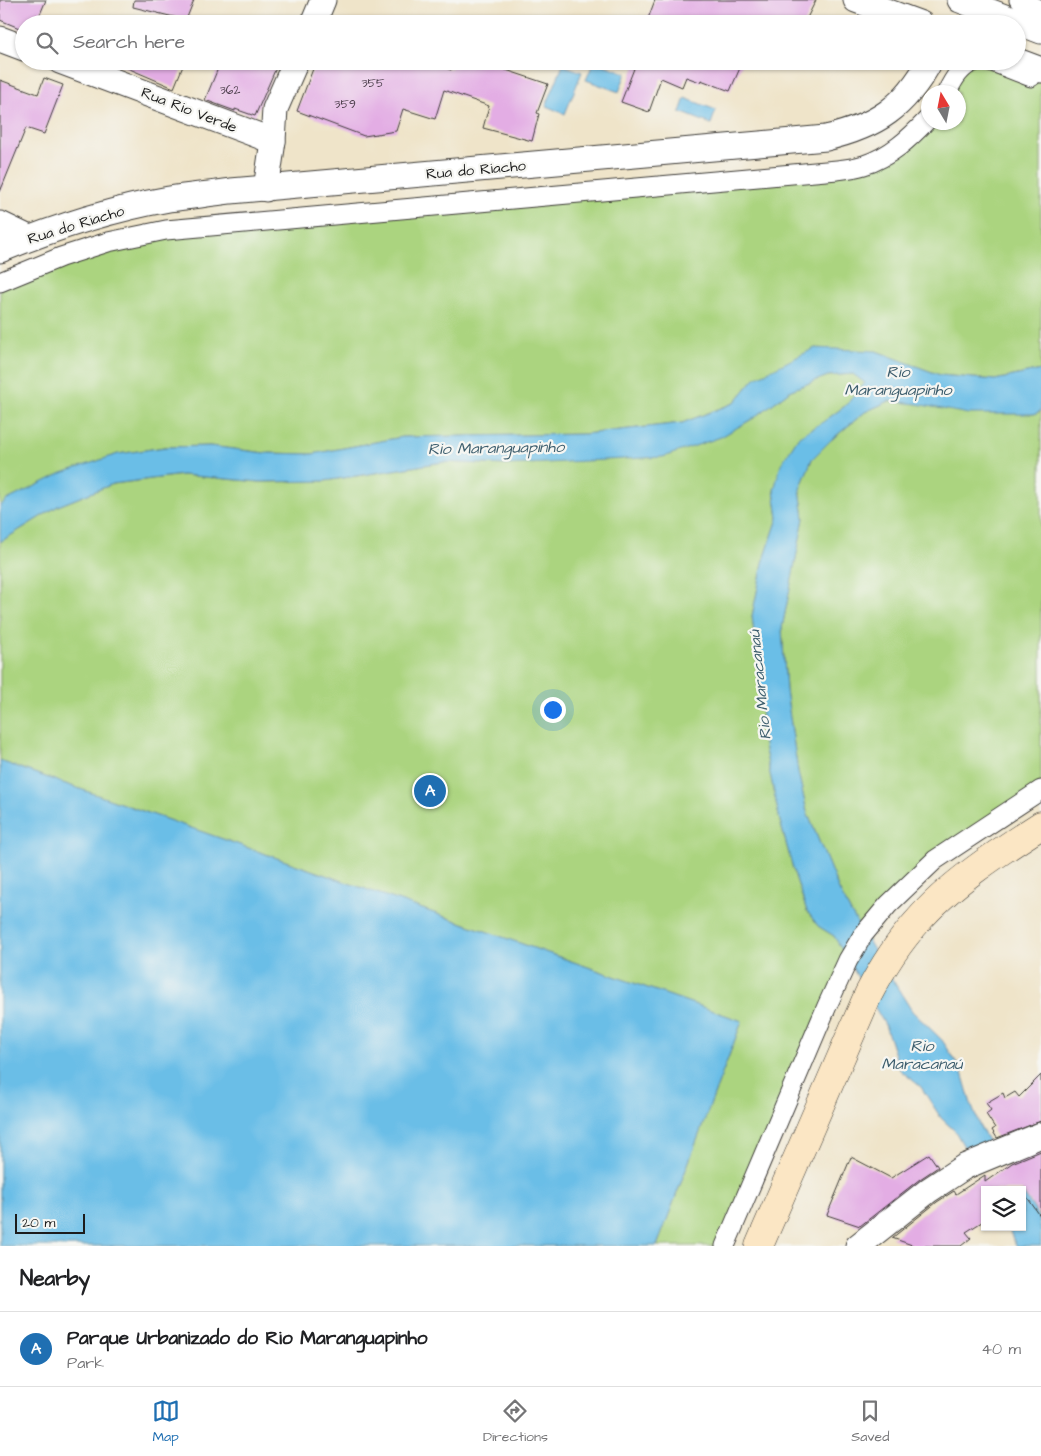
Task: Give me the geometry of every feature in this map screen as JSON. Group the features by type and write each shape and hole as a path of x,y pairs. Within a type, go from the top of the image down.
{"main road":[{"path":"760,1246 868,995 883,966 918,920 952,888 1001,851 1041,825"}],"street":[{"path":"317,15 323,0"},
{"path":"856,0 897,15"},
{"path":"962,0 1000,15"},
{"path":"1019,0 1041,10"},
{"path":"1026,25 1041,31"},
{"path":"0,39 15,45"},
{"path":"1026,64 1041,70"},
{"name":"Rua Rio Verde","path":"84,70 273,141"},
{"path":"266,189 273,141 275,109 292,70"},
{"name":"Rua do Riacho","path":"0,250 29,238 96,216 168,199 826,138 864,127 884,115 920,81 926,70"},
{"path":"951,85 961,70"},
{"path":"1013,70 1041,81"},
{"path":"0,282 61,257 108,242 166,230 837,170 864,165 887,154 904,143 921,126"},
{"path":"0,224 29,238"},
{"path":"725,1246 827,1006 848,960 863,935 888,905 935,860 1041,790"},
{"path":"858,1246 929,1190 964,1166 1041,1135"}],"green space":[{"path":"964,70 998,70 1041,81 1041,370 995,380 940,375 876,351 755,378 734,403 682,423 585,434 402,437 312,454 265,453 210,446 165,447 118,454 7,500 0,506 0,282 108,242 865,165 921,127 921,130 966,130 966,85 953,85"},
{"path":"853,374 866,383 845,406 823,422 774,490 778,518 763,563 752,616 764,745 780,821 795,876 807,911 818,926 834,936 848,960 726,1246 657,1246 742,1021 0,761 0,542 58,506 113,484 182,475 260,482 325,481 443,462 507,465 754,418 791,390 828,376"},
{"path":"889,401 1034,414 1041,411 1041,790 935,860 863,935 839,890 807,812 798,772 786,690 782,628 804,518 800,489 812,459 831,440 865,412"}],"water":[{"path":"561,70 582,72 565,114 546,106"},
{"path":"590,70 618,70 626,73 619,92 586,80"},
{"path":"685,98 716,110 711,124 680,112"},
{"path":"815,348 876,351 940,375 995,380 1041,370 1041,411 1034,414 968,414 917,404 889,401 865,412 831,440 812,459 800,489 804,518 782,628 786,690 798,772 807,812 839,890 851,913 912,1011 942,1040 961,1069 980,1127 992,1147 970,1157 955,1131 941,1118 921,1087 900,1070 885,1025 834,936 818,926 807,911 780,821 764,745 752,616 763,563 778,518 774,490 781,464 799,436 845,406 865,383 853,374 828,376 791,390 754,418 721,437 663,457 507,465 443,462 325,481 260,482 182,475 113,484 58,506 0,542 0,506 7,500 62,473 118,454 165,447 210,446 265,453 312,454 402,437 585,434 682,423 734,403 755,378"},
{"path":"0,761 742,1021 657,1246 0,1246"},
{"path":"1026,1198 1038,1217 1041,1246 1016,1246 1010,1231 1026,1231"}],"building":[{"path":"0,0 46,0 40,15 15,15 15,26 0,20"},
{"path":"134,0 194,0 188,15 166,15 133,7"},
{"path":"655,0 816,0 808,15 649,15"},
{"path":"132,70 181,70 174,88"},
{"path":"217,70 275,70 255,116 205,100"},
{"path":"313,70 506,70 548,84 537,113 539,114 532,141 483,128 489,106 444,90 435,119 403,109 396,131 364,136 297,111"},
{"path":"633,70 739,70 730,91 701,80 700,82 686,77 682,87 661,78 649,112 621,102"},
{"path":"44,78 63,85 44,134 26,128 0,192 0,80 38,94"},
{"path":"1041,1075 1041,1121 997,1138 992,1130 995,1128 986,1114 991,1110 986,1103 1003,1093 1005,1098 1015,1092 1019,1097"},
{"path":"1041,1151 1041,1217 1026,1196 1026,1186 981,1186 981,1223 966,1232 971,1238 961,1246 915,1246 892,1238 937,1202 954,1191 956,1194 985,1175 985,1182 1012,1163"},
{"path":"929,1154 938,1167 860,1226 827,1215 851,1157 891,1178"}],"place":[{"name":"Parque Urbanizado do Rio Maranguapinho","path":"430,791"}],"water label":[{"name":"Rio Maranguapinho","path":"898,381"},
{"name":"Rio Maranguapinho","path":"496,448"},
{"name":"Rio Maracanaú","path":"760,685"},
{"name":"Rio Maracanaú","path":"922,1055"}]}
